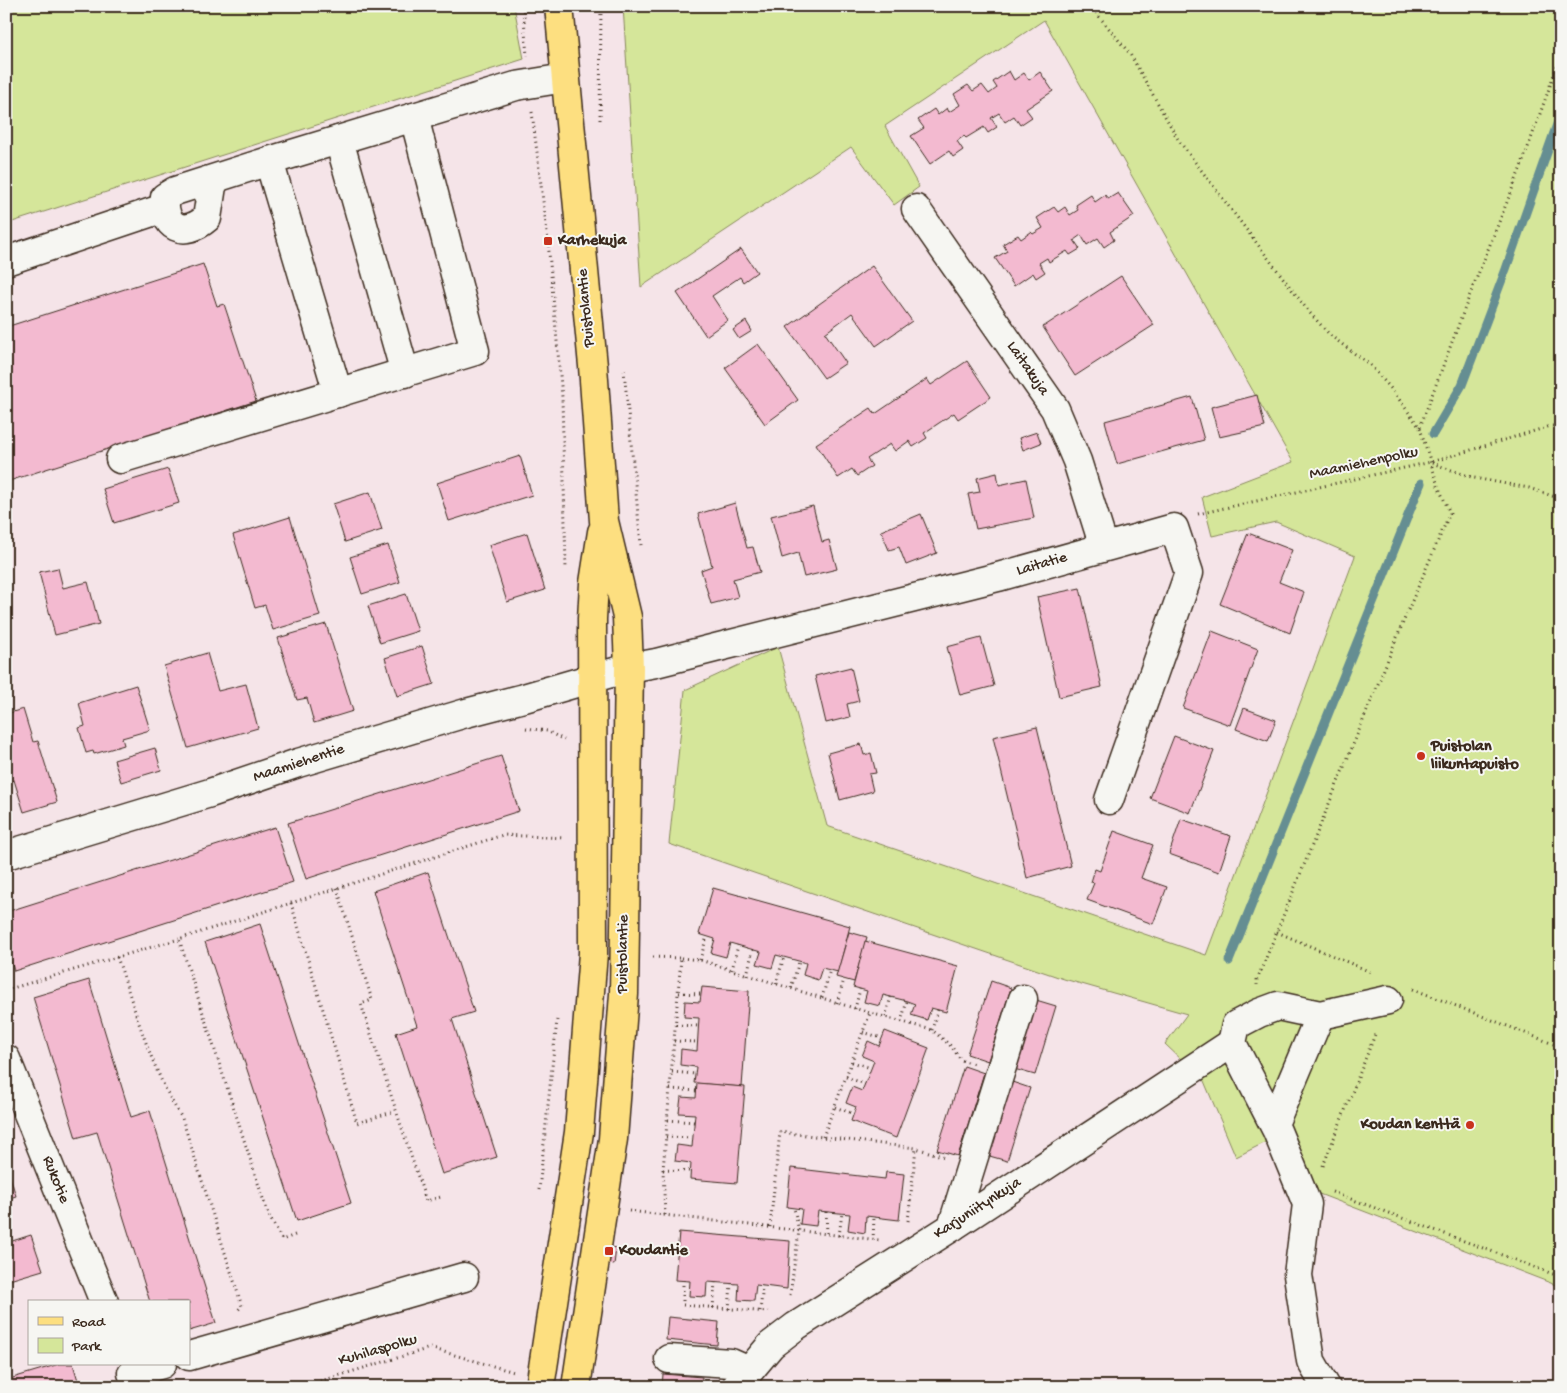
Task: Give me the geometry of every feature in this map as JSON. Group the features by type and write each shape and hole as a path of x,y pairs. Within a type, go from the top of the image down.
{"main road":[{"name":"Puistolantie","path":"559,6 593,366 604,521 627,618 630,668 624,994 612,1139 576,1387"},
{"name":"Puistolantie","path":"530,1380 580,1132 593,953 592,619 594,583 604,521"}],"street":[{"path":"216,178 212,186 207,218 198,226 186,229 175,227 168,219 164,208 165,196 174,191 269,161 516,86 566,78"},
{"path":"120,459 475,351 414,117"},
{"path":"339,140 405,373"},
{"path":"269,161 338,393"},
{"path":"6,261 164,208"},
{"name":"Laitakuja","path":"916,210 1055,409 1077,461 1104,547"},
{"path":"1109,800 1189,573 1174,528"},
{"name":"Laitatie","path":"593,678 886,606 1174,528"},
{"name":"Maamiehentie","path":"6,855 307,760 593,678"},
{"path":"1326,1387 1311,1361 1298,1275 1311,1195 1232,1043 1236,1025 1278,1006 1320,1015 1392,991"},
{"path":"952,1226 1023,999"},
{"path":"1274,1124 1320,1015"},
{"name":"Karjuniitynkuja","path":"743,1379 771,1345 796,1326 1232,1043"},
{"name":"Rukotie","path":"6,1059 103,1300"},
{"path":"190,1356 464,1277"},
{"path":"669,1359 731,1363 743,1379"},
{"path":"133,1375 157,1366"}],"path":[{"path":"958,6 965,6"},
{"path":"1083,6 1093,9 1130,54 1179,141 1309,312 1330,336 1370,365 1393,391 1420,428 1438,486 1450,513 1257,980 1259,1013"},
{"path":"1420,428 1465,306 1521,167 1561,55"},
{"name":"Maamiehenpolku","path":"1174,528 1200,513 1431,462 1551,426 1561,426"},
{"path":"1431,462 1474,478 1529,488 1561,499"},
{"path":"522,728 547,731 568,742"},
{"path":"6,990 179,939 503,835 568,838"},
{"path":"337,888 372,1000 361,1004 395,1111 426,1201 441,1197"},
{"path":"291,903 357,1123 395,1111"},
{"path":"1277,932 1392,991 1561,1047"},
{"path":"700,960 707,936"},
{"path":"179,939 268,1214 282,1240 295,1234"},
{"path":"732,970 738,945"},
{"path":"746,975 753,949"},
{"path":"650,956 700,960 870,1013 932,1030 950,1046 961,1060 1001,1071"},
{"path":"117,957 157,1072 182,1118 242,1306 229,1319 234,1343"},
{"path":"776,984 784,957"},
{"path":"665,1215 664,1170 666,1137 681,958"},
{"path":"791,988 799,962"},
{"path":"822,998 830,970"},
{"path":"837,1003 843,983"},
{"path":"855,1008 860,989"},
{"path":"1392,991 1311,1195 1561,1277"},
{"path":"679,993 701,994"},
{"path":"885,1017 891,997"},
{"path":"901,1022 907,1001"},
{"path":"932,1030 938,1009"},
{"path":"823,1137 870,1013"},
{"path":"676,1025 699,1026"},
{"path":"863,1032 882,1038"},
{"path":"674,1041 697,1042"},
{"path":"852,1062 871,1068"},
{"path":"672,1072 695,1074"},
{"path":"846,1077 865,1084"},
{"path":"670,1089 696,1090"},
{"path":"835,1107 854,1114"},
{"path":"668,1120 694,1122"},
{"path":"770,1228 780,1132 916,1148 972,1166"},
{"path":"666,1137 692,1138"},
{"path":"907,1224 916,1148"},
{"path":"664,1170 690,1171"},
{"path":"789,1304 799,1231 794,1208"},
{"path":"624,1210 881,1240"},
{"path":"826,1212 827,1234"},
{"path":"839,1236 842,1214"},
{"path":"873,1240 874,1217"},
{"path":"683,1280 683,1305 769,1312"},
{"path":"713,1308 715,1282"},
{"path":"729,1309 731,1284"},
{"path":"760,1311 763,1286"},
{"name":"Kuhilaspolku","path":"301,1387 430,1348 530,1380"}],"green space":[{"path":"6,6 514,6 524,59 6,224"},
{"path":"623,6 1561,6 1561,1287 1314,1192 1284,1133 1236,1157 1204,1081 1165,1044 1187,1014 1064,979 669,844 685,690 778,647 827,826 1206,955 1355,556 1276,522 1212,536 1202,497 1293,462 1044,20 885,126 919,187 894,205 851,147 641,287"}],"building":[{"path":"1009,71 1014,80 1024,73 1029,80 1040,72 1053,91 1026,109 1032,117 1020,125 1014,116 1005,122 999,113 991,118 997,127 988,133 984,127 966,138 964,136 957,141 963,150 953,157 949,151 930,164 911,136 924,128 918,120 934,109 938,115 947,108 949,112 960,105 954,94 968,85 973,91 982,85 989,94 997,88 993,82"},
{"path":"1118,193 1134,216 1110,232 1114,240 1104,247 1098,238 1087,245 1081,235 1074,240 1080,249 1070,255 1067,251 1049,262 1047,258 1039,263 1045,272 1036,278 1033,273 1014,286 995,258 1007,251 1003,244 1018,235 1021,239 1031,232 1033,234 1043,228 1037,218 1054,207 1058,212 1065,207 1070,215 1078,210 1076,205 1091,195 1095,202 1105,195 1108,199"},
{"path":"741,249 757,272 743,282 740,277 712,296 728,320 706,336 677,293"},
{"path":"203,264 217,306 224,304 256,401 6,482 6,327"},
{"path":"872,266 912,321 876,346 852,313 825,333 846,363 824,378 787,327"},
{"path":"1121,276 1154,325 1075,376 1043,327"},
{"path":"746,321 752,331 739,339 733,330"},
{"path":"758,344 798,400 765,424 725,368"},
{"path":"967,361 991,397 958,419 954,413 924,433 927,438 913,447 909,441 895,451 890,444 867,459 872,466 857,476 852,469 838,478 816,444 871,408 875,414 927,379 931,385"},
{"path":"1257,395 1265,427 1219,437 1211,407"},
{"path":"1192,397 1204,440 1117,464 1105,421"},
{"path":"1037,432 1041,443 1023,450 1019,438"},
{"path":"520,456 532,495 449,521 437,483"},
{"path":"168,469 179,503 114,523 103,489"},
{"path":"997,473 999,485 1026,479 1034,518 976,529 968,494 980,492 977,478"},
{"path":"370,492 382,530 345,542 333,504"},
{"path":"735,503 747,548 753,547 760,572 733,579 738,597 711,604 701,570 712,566 698,514"},
{"path":"813,506 822,542 829,540 837,569 804,577 798,553 782,558 771,516"},
{"path":"921,514 937,553 906,565 899,547 889,550 881,531"},
{"path":"290,517 320,616 273,630 265,605 255,608 233,535"},
{"path":"527,533 545,590 507,602 489,545"},
{"path":"1248,533 1292,550 1279,582 1304,592 1290,633 1220,604"},
{"path":"388,545 400,582 362,594 350,557"},
{"path":"58,568 63,588 88,582 99,624 55,635 39,572"},
{"path":"1080,588 1102,687 1059,697 1037,597"},
{"path":"406,594 418,631 380,643 368,606"},
{"path":"326,624 353,711 314,723 307,698 297,700 278,638"},
{"path":"1212,631 1258,649 1230,725 1183,708"},
{"path":"981,638 994,686 960,695 947,647"},
{"path":"422,646 434,684 397,696 385,658"},
{"path":"207,653 218,691 246,684 258,728 188,748 164,666"},
{"path":"851,667 859,701 847,704 850,717 826,723 815,676"},
{"path":"136,685 150,730 122,738 124,745 94,754 93,751 86,753 79,728 85,726 79,703"},
{"path":"1244,708 1276,720 1268,741 1236,729"},
{"path":"23,709 33,742 38,741 57,802 24,812 14,780 6,783 6,714"},
{"path":"1037,727 1071,866 1027,878 993,737"},
{"path":"1174,736 1214,751 1190,813 1150,798"},
{"path":"861,744 864,755 871,753 876,773 869,774 873,791 840,800 828,753"},
{"path":"155,748 161,770 121,782 114,760"},
{"path":"501,756 519,811 306,879 288,823"},
{"path":"1181,819 1231,836 1219,872 1169,854"},
{"path":"275,827 293,882 14,971 6,946 6,912"},
{"path":"1114,831 1153,845 1141,878 1167,887 1153,924 1087,900 1094,883 1091,882 1095,869 1100,871"},
{"path":"428,872 474,1012 452,1019 497,1157 442,1174 396,1033 417,1026 373,891"},
{"path":"713,888 850,926 838,972 822,968 818,980 803,975 806,963 776,955 772,968 757,964 761,952 730,943 726,957 711,953 715,939 699,934"},
{"path":"260,924 351,1203 297,1221 205,942"},
{"path":"849,932 867,937 854,982 836,977"},
{"path":"865,941 958,966 946,1012 931,1008 927,1020 911,1015 915,1004 907,1001 883,995 880,1006 864,1002 867,991 853,987"},
{"path":"89,980 131,1117 150,1111 216,1323 190,1331 190,1300 149,1300 97,1132 76,1138 33,997"},
{"path":"991,981 1011,988 988,1061 967,1054"},
{"path":"702,987 749,991 742,1087 694,1083 696,1067 680,1065 681,1049 697,1051 699,1018 684,1017 685,1001 700,1002"},
{"path":"1036,1000 1056,1006 1035,1075 1014,1069"},
{"path":"885,1031 929,1048 896,1138 851,1121 856,1107 846,1103 852,1087 862,1091 874,1061 862,1056 868,1041 879,1046"},
{"path":"964,1066 984,1073 958,1156 937,1150"},
{"path":"1009,1081 1030,1088 1007,1161 986,1155"},
{"path":"697,1083 745,1087 737,1183 690,1179 691,1163 675,1161 677,1145 692,1147 695,1114 679,1113 681,1097 696,1098"},
{"path":"6,1164 16,1196 6,1199"},
{"path":"791,1168 885,1179 886,1172 904,1174 899,1220 866,1216 865,1233 848,1230 850,1214 818,1211 816,1226 800,1224 802,1209 787,1207"},
{"path":"679,1232 790,1241 787,1289 756,1285 754,1301 738,1300 739,1284 707,1282 706,1297 689,1296 690,1281 675,1280"},
{"path":"31,1235 43,1270 6,1281 6,1243"},
{"path":"611,1247 616,1248 614,1265 609,1264"},
{"path":"668,1317 719,1322 717,1345 666,1340"},
{"path":"52,1366 74,1366 80,1387 6,1387 6,1380"},
{"path":"663,1374 702,1377 701,1387 662,1387"}],"waterway":[{"path":"1433,434 1462,385 1506,269 1561,113"},
{"path":"1229,961 1421,483"}],"place":[{"name":"Karhekuja","path":"548,241"},
{"name":"Puistolan liikuntapuisto","path":"1421,756"},
{"name":"Koudan kenttä","path":"1470,1125"},
{"name":"Koudantie","path":"609,1251"}]}
